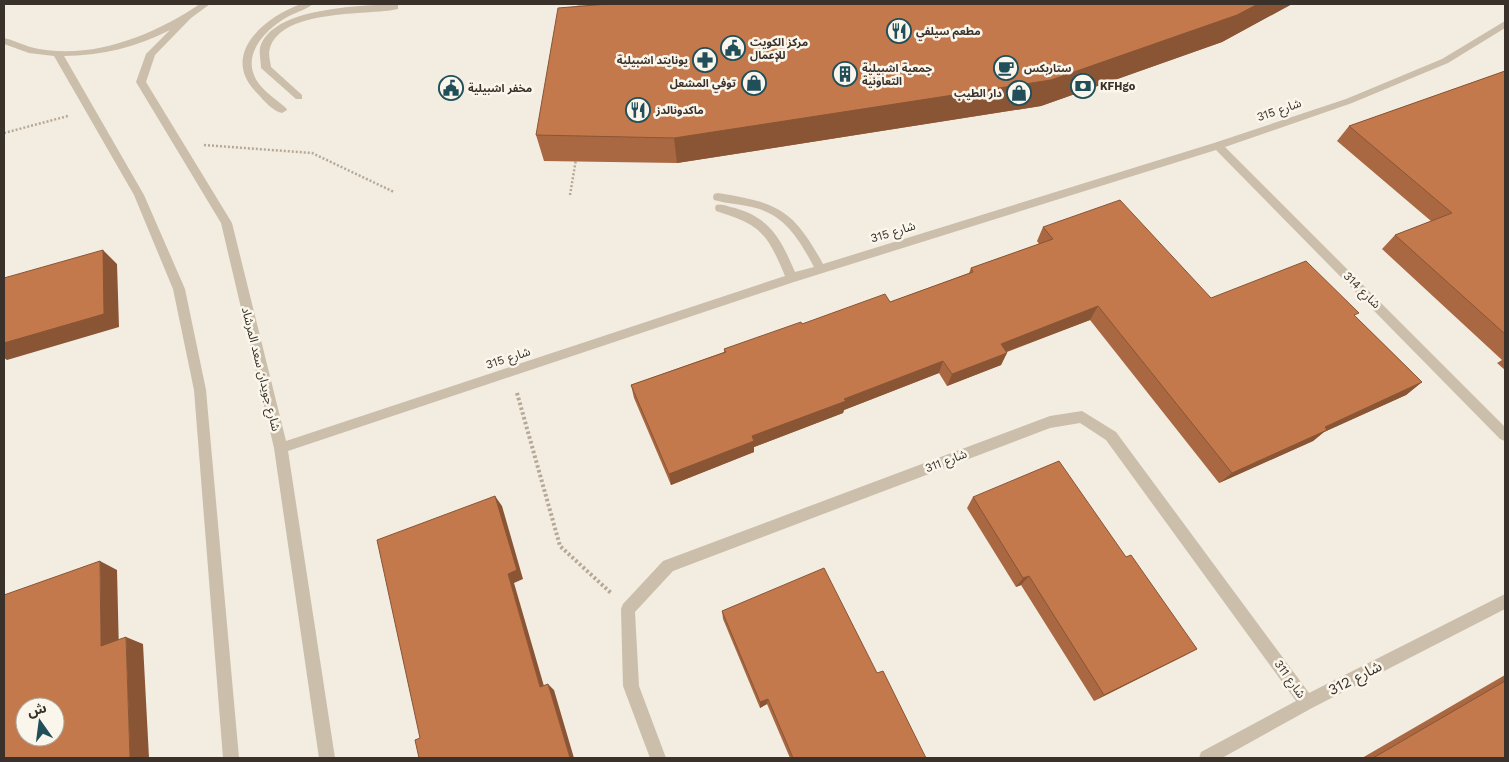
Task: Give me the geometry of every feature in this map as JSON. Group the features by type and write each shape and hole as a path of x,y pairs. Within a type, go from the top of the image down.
{"street":[{"path":"4,41 20,49 57,53 90,51 125,44 158,33 187,18 206,4"},
{"path":"282,110 254,84 249,76 248,57 256,38 266,28 292,10 309,4"},
{"path":"579,4 601,4"},
{"path":"299,97 266,68 264,52 275,34 295,22 320,13 395,7"},
{"name":"شارع جويدان سعد المرشاد","path":"187,18 151,54 141,82 226,223 281,448 327,758"},
{"name":"شارع 315","path":"281,448 820,268 1218,146 1349,101 1446,62 1505,24"},
{"path":"57,53 139,195 181,298 200,390 231,758"},
{"name":"شارع 314","path":"1218,146 1505,435"},
{"path":"792,278 778,246 764,226 747,215 719,203 772,208 791,220 820,268"},
{"name":"شارع 311","path":"628,609 668,566 1050,422 1082,417 1111,436 1307,703"},
{"name":"شارع 312","path":"1207,758 1307,703 1505,601"},
{"path":"628,609 631,686 658,758"}],"path":[{"path":"4,133 90,110"},
{"path":"178,143 312,153 394,192"},
{"path":"570,195 577,157"},
{"path":"511,372 560,546 628,609"}],"building":[{"name":"جمعية اشبيلية التعاونية","path":"608,4 1258,4 1237,15 1051,80 674,138 536,135 558,8"},
{"path":"1505,71 1505,334 1395,235 1452,213 1349,126"},
{"path":"1120,200 1211,298 1306,261 1359,313 1354,315 1422,382 1325,427 1327,430 1232,473 1098,306 1001,344 1007,353 952,374 943,361 844,399 846,401 752,436 754,441 669,474 631,385 726,352 724,349 801,322 802,324 885,294 890,302 973,272 971,268 1053,239 1043,227"},
{"path":"103,250 104,314 4,343 4,278"},
{"path":"1059,461 1126,557 1131,555 1197,649 1104,695 1029,576 1023,578 973,497"},
{"path":"495,496 517,570 508,574 540,687 548,684 570,758 419,758 415,740 420,738 377,540"},
{"path":"100,561 101,646 126,637 130,758 4,758 4,595"},
{"path":"824,568 877,673 883,671 926,758 793,758 768,699 760,702 722,611"},
{"path":"1505,681 1505,758 1373,758"}],"place":[{"name":"مطعم سيلفي","path":"899,31"},
{"name":"مركز الكويت للإعمال","path":"733,48"},
{"name":"يونايتد اشبيلية","path":"705,60"},
{"name":"ستاربكس","path":"1006,68"},
{"name":"جمعية اشبيلية التعاونية","path":"845,74"},
{"name":"توفي المشعل","path":"754,83"},
{"name":"KFHgo","path":"1083,86"},
{"name":"مخفر اشبيلية","path":"451,88"},
{"name":"دار الطيب","path":"1019,93"},
{"name":"ماكدونالدز","path":"638,110"}]}
